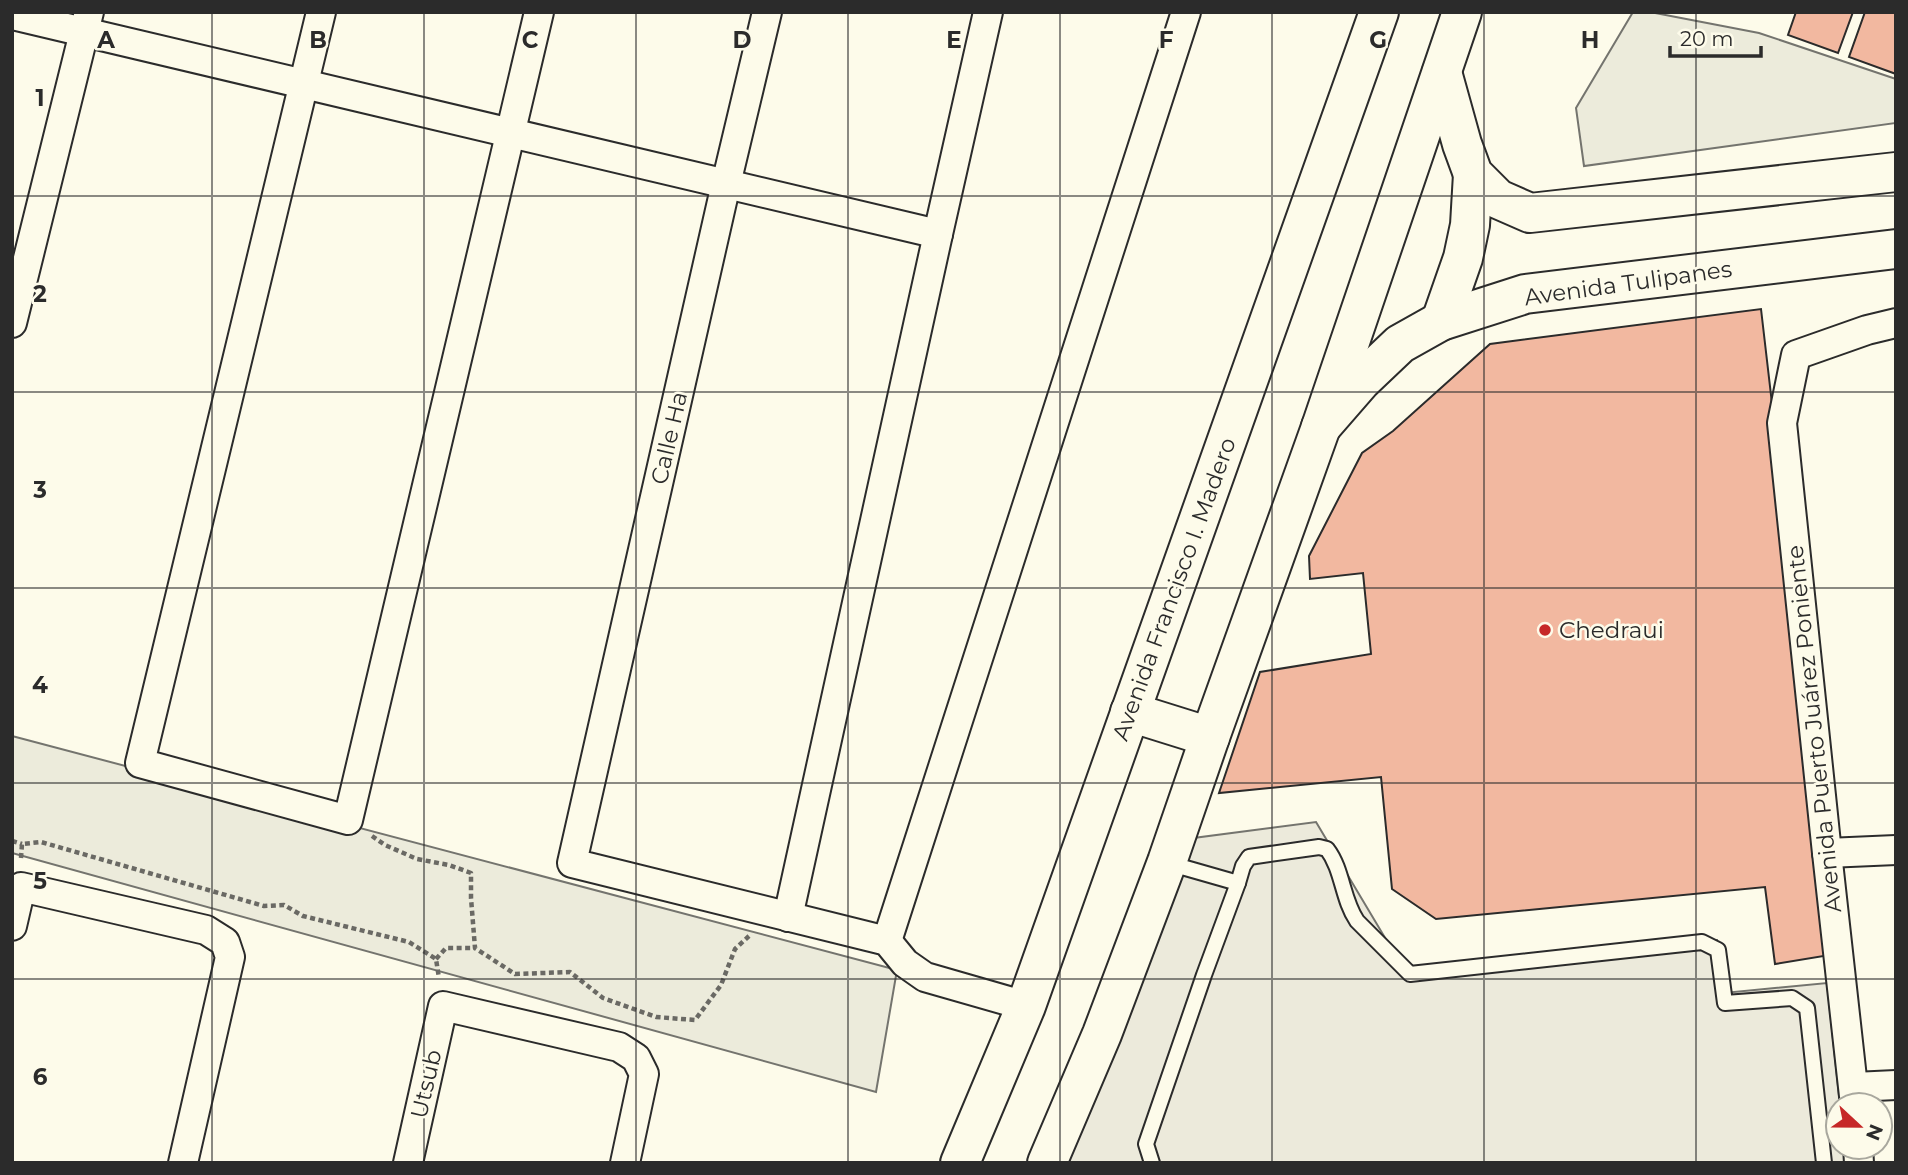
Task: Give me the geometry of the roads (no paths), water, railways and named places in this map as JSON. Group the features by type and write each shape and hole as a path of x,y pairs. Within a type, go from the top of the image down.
{"main road":[{"name":"Avenida Francisco I. Madero","path":"960,1163 1026,1006 1379,12"},
{"path":"1047,1163 1102,1034 1167,862 1321,427 1462,12"},
{"path":"1441,321 1463,258 1470,225 1473,174 1442,72"},
{"path":"1473,174 1497,199 1530,213 1896,172"},
{"name":"Avenida Tulipanes","path":"1321,427 1361,381 1400,344 1441,321 1525,294 1896,248"},
{"path":"1130,712 1210,737"}],"street":[{"path":"321,12 140,763 348,820 540,12"},
{"name":"Calle Ha","path":"767,12 572,863 788,917"},
{"path":"988,12 788,917 887,941 905,963 925,977 1026,1006"},
{"path":"887,941 1186,12"},
{"path":"12,15 87,22 304,84 938,234"},
{"path":"12,323 87,22"},
{"name":"Avenida Puerto Juárez Poniente","path":"1854,1091 1782,423 1796,355 1867,330 1896,323"},
{"path":"1827,853 1896,850"},
{"path":"12,926 21,887 206,930 225,942 230,957 183,1163"},
{"name":"Utsub","path":"408,1163 443,1006 619,1047 636,1058 644,1074 625,1163"},
{"path":"1874,1091 1896,1085"}],"lane":[{"path":"1152,1163 1146,1144 1243,866 1250,857 1319,848 1327,849 1335,860 1351,912 1357,921 1410,974 1702,942 1718,950 1725,1003 1791,998 1807,1008 1824,1163"},
{"path":"1167,862 1238,883"}],"place":[{"name":"Chedraui","path":"1545,630"}]}
